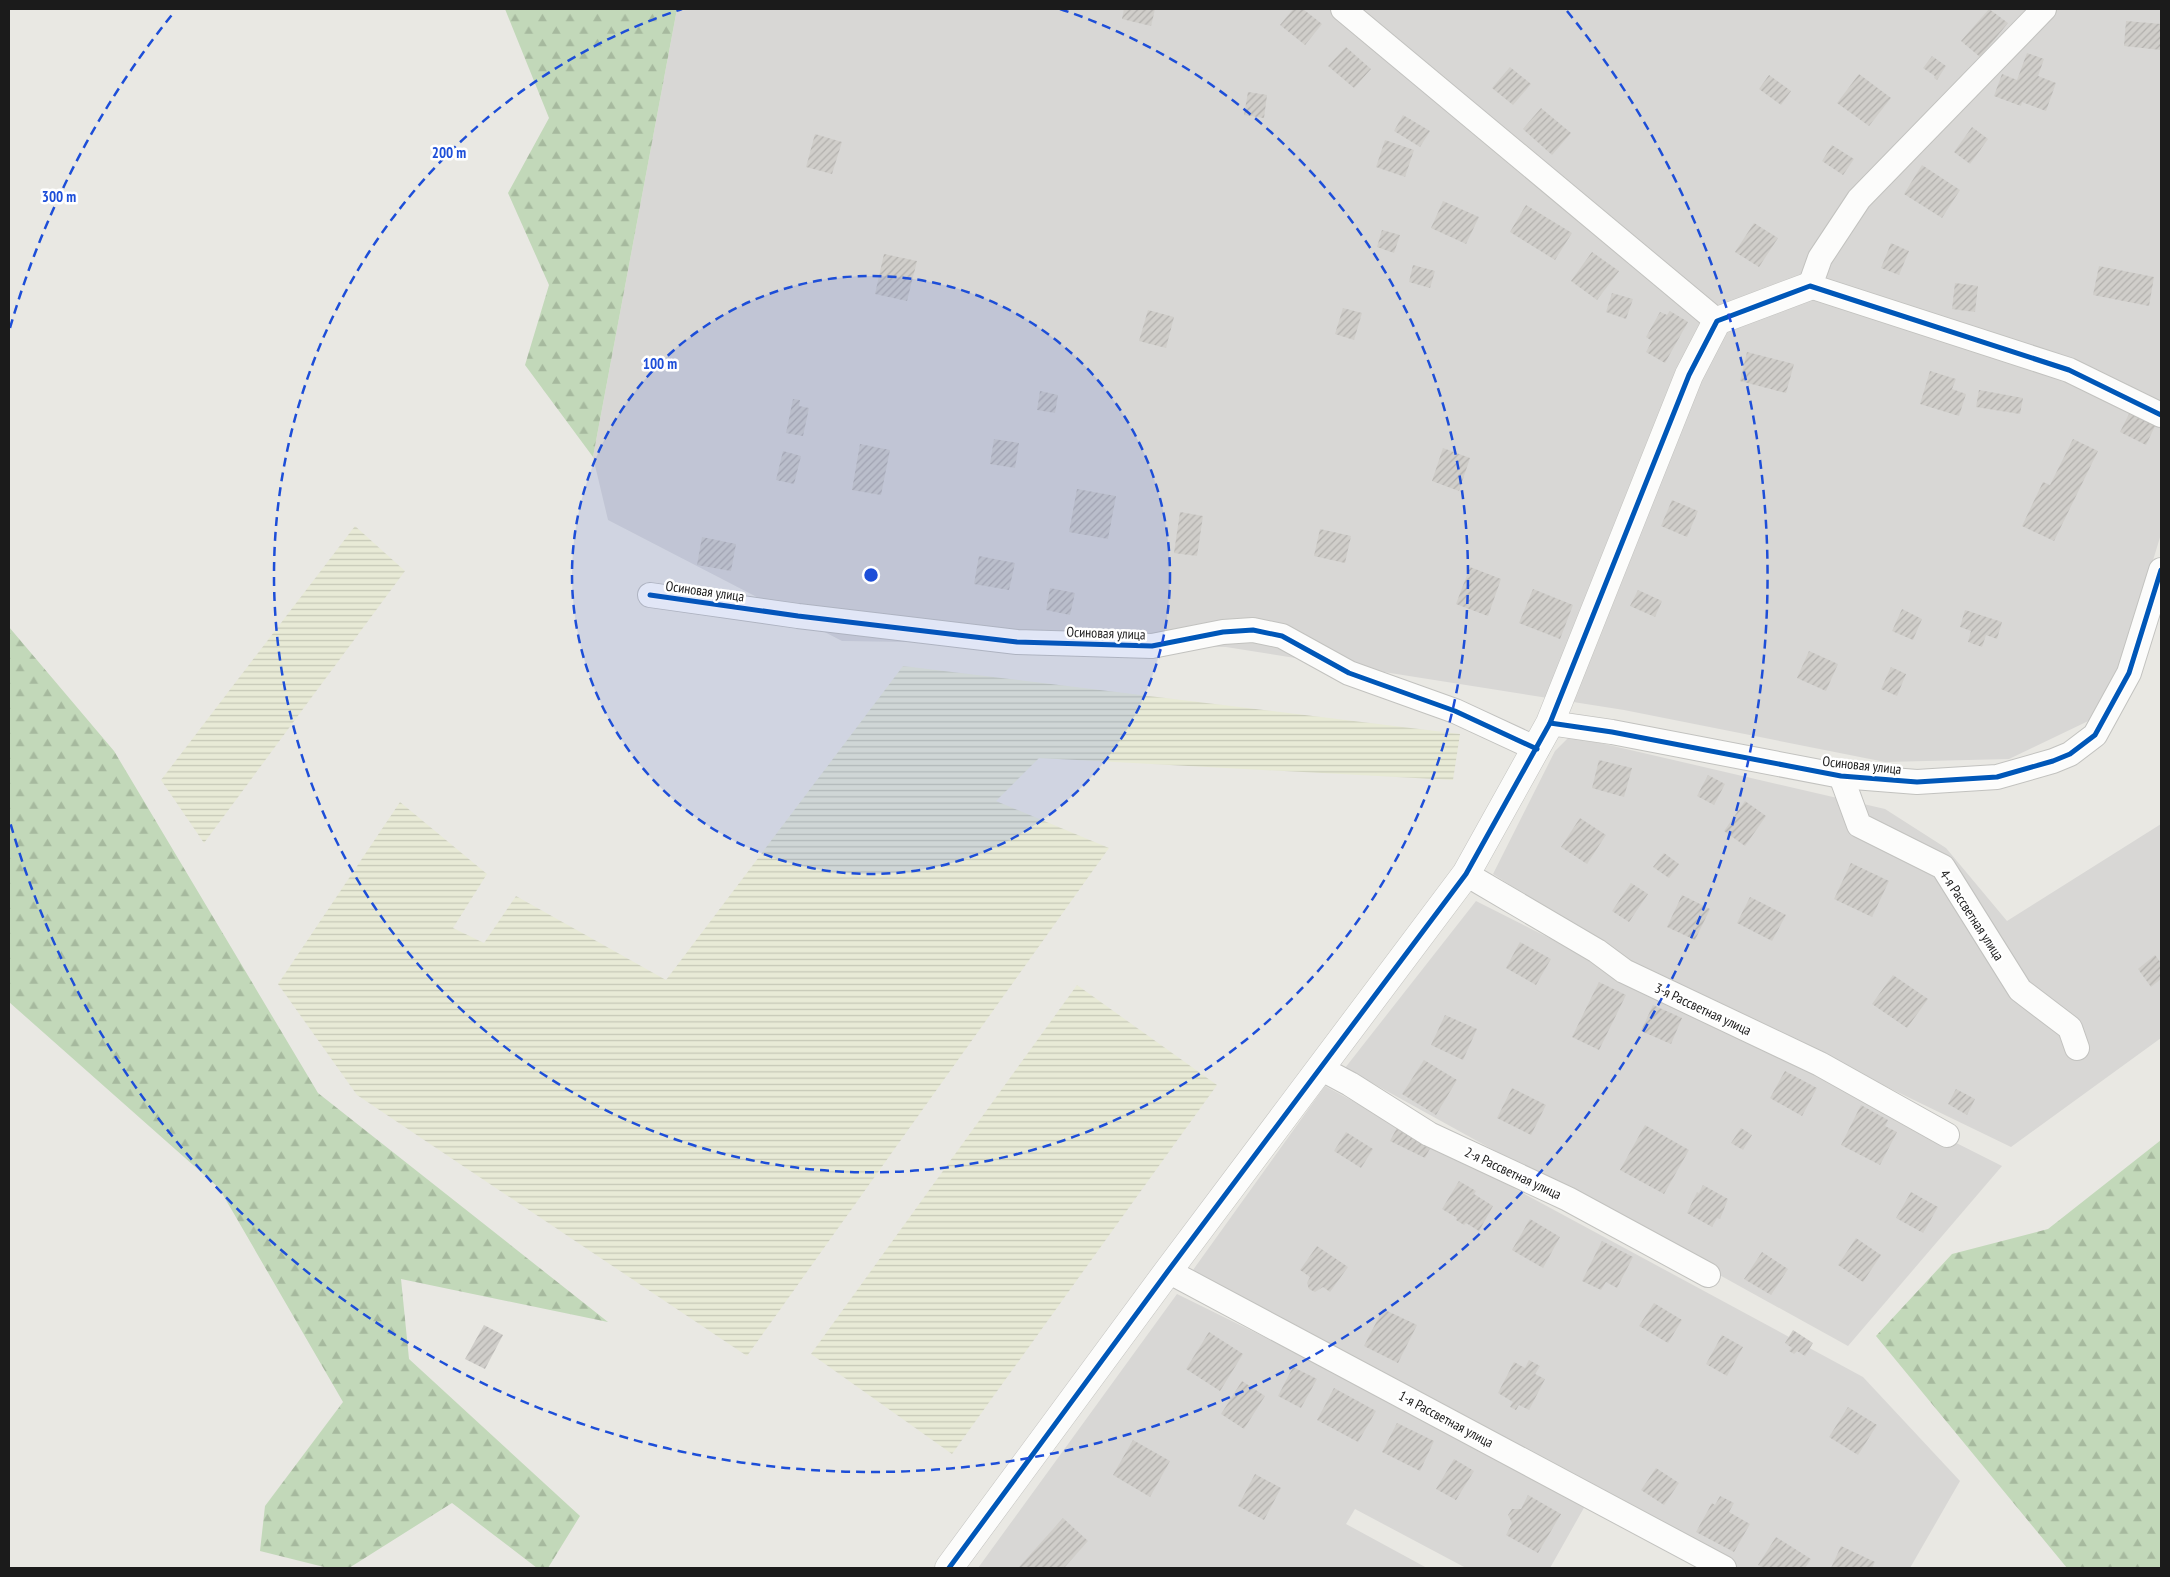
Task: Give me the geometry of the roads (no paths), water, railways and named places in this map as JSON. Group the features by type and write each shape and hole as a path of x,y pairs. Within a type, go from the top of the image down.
{"street":[{"path":"1343,9 1717,321"},
{"path":"1810,286 1820,258 1859,199 2044,9"},
{"path":"950,1568 1168,1270 1466,874 1550,723 1689,375 1717,321 1810,286 2069,370 2161,415"},
{"name":"Осиновая улица","path":"1550,723 1612,732 1841,776 1918,782 1997,777 2053,761 2070,754 2095,735 2129,673 2161,570"},
{"name":"Осиновая улица","path":"650,595 798,616 1017,642 1152,646 1223,632 1253,630 1282,636 1349,673 1455,711 1537,749"},
{"name":"4-я Рассветная улица","path":"1841,776 1859,825 1943,867 2020,990 2070,1028 2076,1048"},
{"name":"3-я Рассветная улица","path":"1466,874 1597,951 1624,971 1820,1064 1947,1134"},
{"name":"2-я Рассветная улица","path":"1320,1068 1350,1084 1428,1134 1568,1199 1708,1275"},
{"name":"1-я Рассветная улица","path":"1168,1270 1724,1568"}]}
